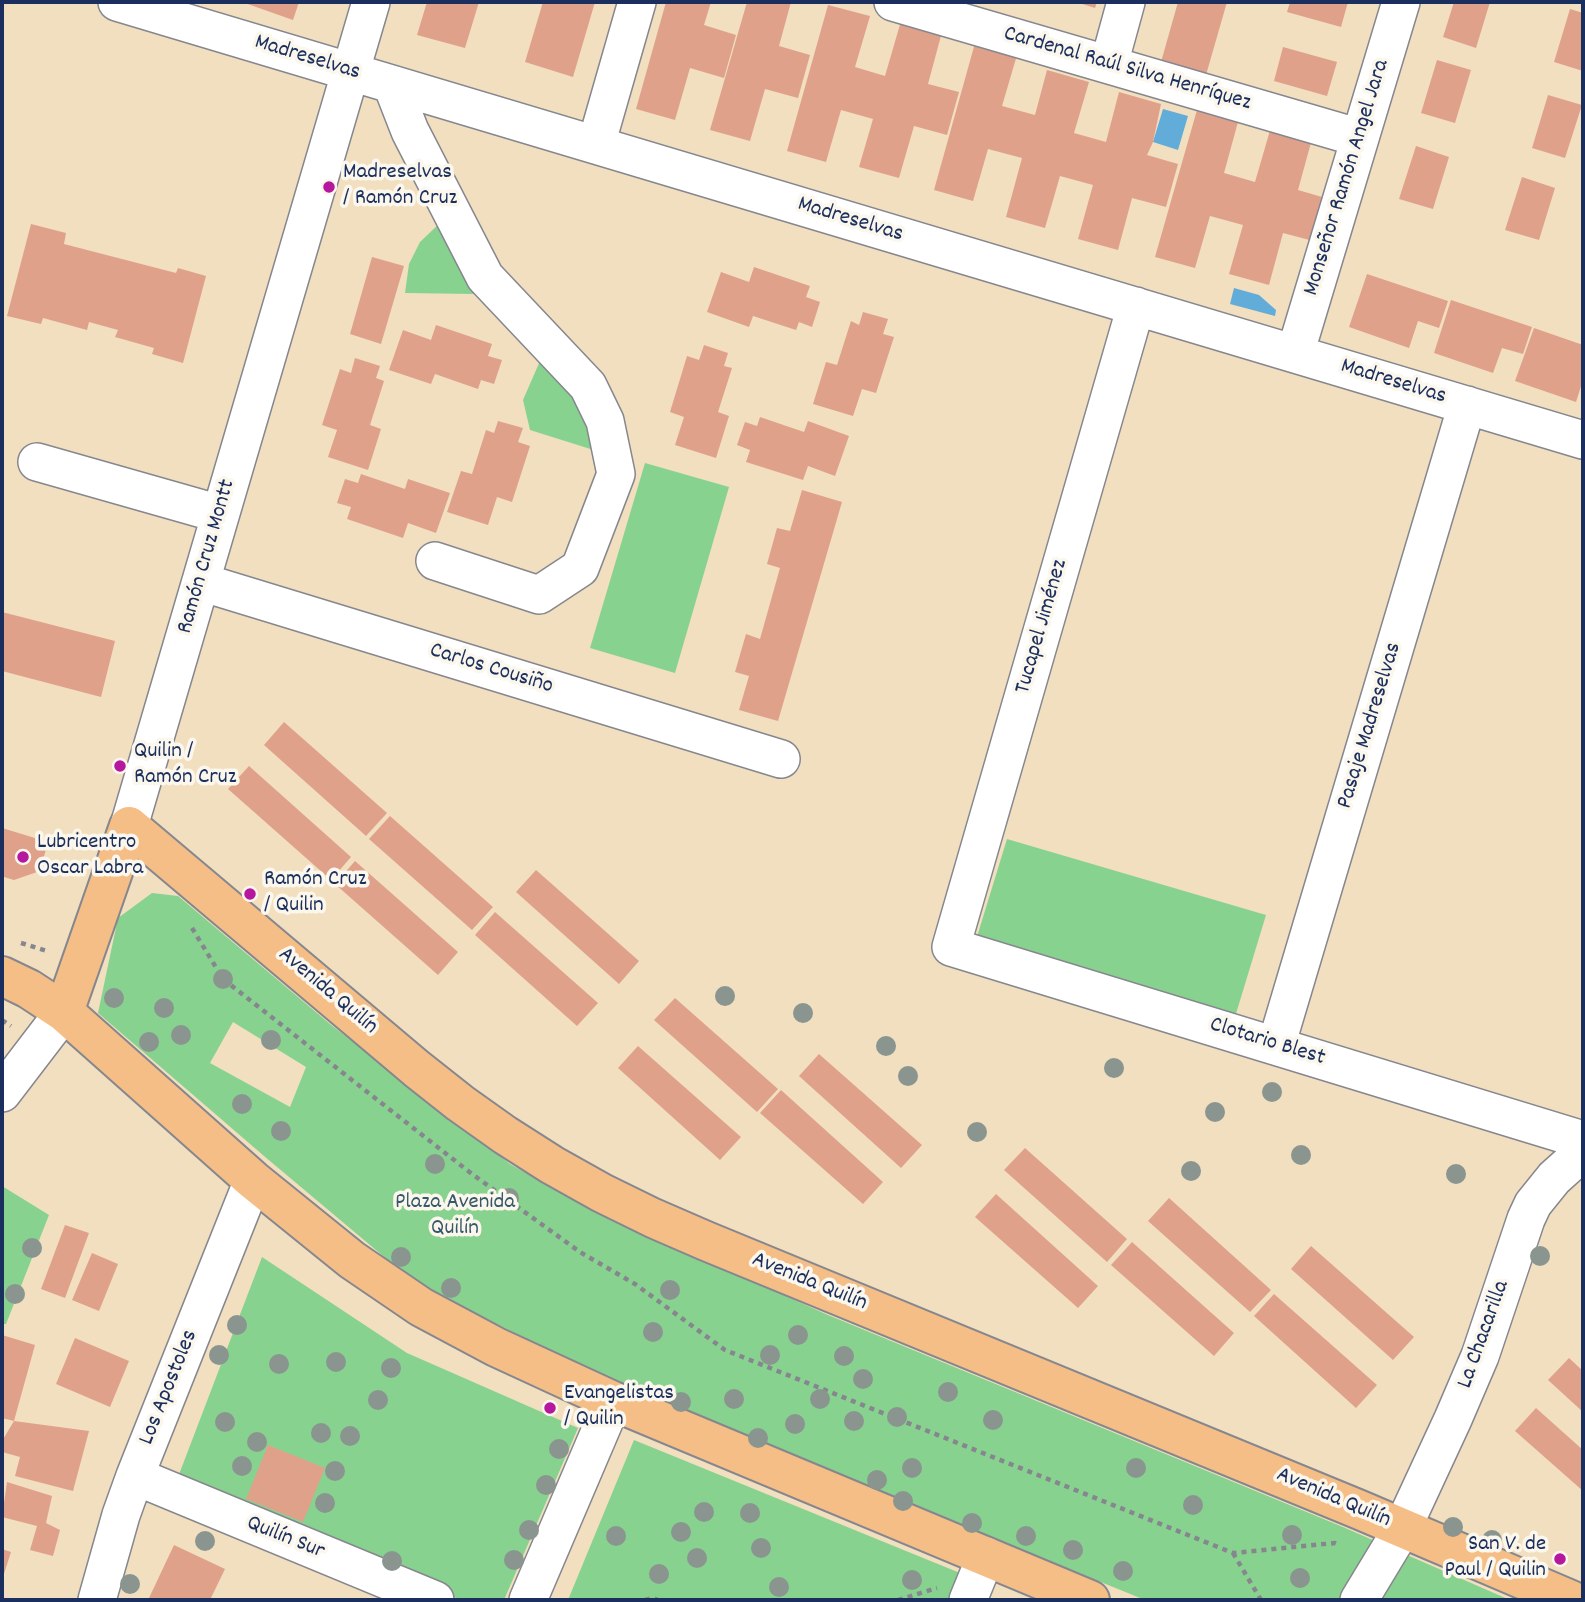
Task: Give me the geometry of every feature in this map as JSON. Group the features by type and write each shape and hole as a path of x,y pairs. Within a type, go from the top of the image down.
{"main road":[{"name":"Ramón Cruz Montt","path":"64,1013 129,826"},
{"name":"Avenida Quilín","path":"129,826 460,1103 552,1165 602,1193 706,1241 1335,1499 1571,1600"},
{"path":"2,976 29,989 64,1013 253,1180 352,1260 421,1307 496,1347 613,1401 1090,1600"}],"street":[{"name":"Madreselvas","path":"117,2 1583,440"},
{"name":"Ramón Cruz Montt","path":"129,826 371,2"},
{"path":"596,145 637,2"},
{"name":"Cardenal Raúl Silva Henríquez","path":"893,2 1360,138"},
{"path":"1109,64 1126,2"},
{"name":"Monseñor Ramón Angel Jara","path":"1295,354 1401,2"},
{"path":"392,85 410,131 485,277 588,386 605,421 616,474 580,568 539,595 435,561"},
{"name":"Tucapel Jiménez","path":"951,947 1136,306"},
{"name":"Pasaje Madreselvas","path":"1276,1046 1467,405"},
{"path":"37,462 220,514"},
{"name":"Carlos Cousiño","path":"201,582 781,759"},
{"name":"Clotario Blest","path":"951,947 1583,1140"},
{"name":"Ramón Cruz Montt","path":"2,1093 64,1013"},
{"name":"La Chacarilla","path":"1359,1600 1402,1529 1453,1419 1480,1356 1529,1212 1554,1178 1583,1152"},
{"name":"Los Apostoles","path":"97,1600 135,1476 253,1180"},
{"path":"528,1600 613,1401"},
{"name":"Quilín Sur","path":"135,1476 435,1600"},
{"path":"957,1593 986,1556"}],"path":[{"path":"191,926 223,979 472,1174 580,1252 635,1284 725,1349 1233,1553 1335,1543 1340,1545"},
{"path":"1233,1553 1261,1600"},
{"path":"898,1600 957,1593"},
{"path":"645,1600 658,1600"}],"green space":[{"path":"441,222 475,294 405,293 409,264 420,242"},
{"path":"540,361 560,370 600,452 530,430 523,400"},
{"path":"645,463 729,487 675,673 590,648"},
{"path":"1007,839 1266,915 1235,1017 976,940"},
{"name":"Plaza Avenida Quilín","path":"152,893 178,896 330,1024 510,1164 581,1204 828,1315 1343,1527 1510,1600 1145,1600 619,1386 414,1282 98,1013 118,918","holes":["233,1022 306,1067 290,1107 210,1063"]},
{"path":"2,1186 49,1215 6,1324 2,1324"},
{"path":"262,1257 407,1353 578,1428 504,1600 461,1600 178,1477"},
{"path":"634,1440 960,1573 948,1600 568,1600"}],"water":[{"path":"1163,109 1188,116 1178,150 1153,142"},
{"path":"1234,288 1259,295 1276,310 1275,316 1230,304"}],"building":[{"path":"242,2 299,2 293,20"},
{"path":"427,2 479,2 465,48 417,35"},
{"path":"543,2 595,2 573,77 525,62"},
{"path":"666,2 711,2 704,25 736,35 724,78 690,68 675,120 636,109"},
{"path":"747,2 791,2 779,46 810,55 798,98 765,89 750,141 710,130"},
{"path":"1076,2 1097,2 1095,8"},
{"path":"1178,2 1227,2 1206,75 1161,62"},
{"path":"1290,2 1348,2 1341,27 1287,12"},
{"path":"1454,2 1490,2 1476,48 1443,37"},
{"path":"828,5 870,16 855,67 885,76 901,21 942,32 928,84 959,92 947,135 914,126 899,178 859,167 873,119 841,110 826,162 787,151"},
{"path":"1570,9 1583,13 1583,71 1554,62"},
{"path":"975,43 1017,55 1002,106 1035,115 1047,70 1089,82 1074,133 1106,142 1119,92 1161,104 1153,142 1147,155 1178,164 1166,207 1132,198 1118,250 1078,239 1093,185 1060,176 1045,228 1006,217 1022,158 988,149 973,201 934,190"},
{"path":"1283,47 1337,62 1327,96 1274,81"},
{"path":"1437,60 1471,70 1455,123 1421,113"},
{"path":"1548,95 1582,105 1565,158 1532,148"},
{"path":"1197,110 1238,122 1224,173 1255,182 1271,127 1312,139 1298,190 1329,199 1317,242 1283,233 1269,285 1229,274 1243,225 1210,216 1195,268 1155,257"},
{"path":"1416,146 1449,157 1433,209 1399,199"},
{"path":"1522,177 1555,188 1539,240 1505,230"},
{"path":"31,224 66,233 64,244 176,273 178,268 206,276 183,363 152,354 154,348 115,337 118,330 89,322 87,330 43,318 41,324 7,316"},
{"path":"372,257 404,266 381,344 350,334"},
{"path":"754,267 810,286 806,297 820,302 812,327 799,322 796,330 753,316 749,327 707,312 721,272 749,282"},
{"path":"1367,274 1448,301 1439,328 1418,321 1409,348 1349,327"},
{"path":"1451,300 1532,327 1523,354 1502,348 1493,373 1434,353"},
{"path":"863,312 888,319 883,334 894,337 876,393 862,389 853,416 813,404 826,362 837,365 851,321 859,325"},
{"path":"436,325 492,344 488,356 502,360 494,384 481,380 478,389 435,374 431,384 389,370 403,330 431,340"},
{"path":"1534,328 1583,345 1583,380 1576,402 1515,381"},
{"path":"704,345 728,353 724,366 732,368 718,412 729,416 716,458 675,445 684,417 670,412 687,356 699,360"},
{"path":"355,358 380,366 376,378 384,381 370,425 381,429 368,470 328,457 337,430 322,425 340,369 351,373"},
{"path":"760,417 804,432 808,421 849,436 835,476 808,466 803,480 746,462 750,450 737,445 745,422 757,426"},
{"path":"498,421 523,428 518,442 530,446 512,502 497,497 488,525 447,512 461,471 472,474 486,430 494,433"},
{"path":"361,474 405,489 408,479 450,493 436,533 408,523 403,538 347,519 351,507 337,503 345,479 358,483"},
{"path":"802,490 842,502 778,721 739,710 749,676 735,672 746,634 760,639 780,568 767,564 777,528 790,531"},
{"path":"2,612 115,641 101,697 2,671"},
{"path":"284,722 387,813 366,836 264,745"},
{"path":"249,766 351,857 331,880 228,789"},
{"path":"390,816 493,907 472,930 369,839"},
{"name":"Lubricentro Oscar Labra","path":"2,828 48,842 40,871 14,880 4,877 2,881"},
{"path":"355,861 458,952 438,975 335,884"},
{"path":"536,870 639,961 619,984 516,892"},
{"path":"495,912 598,1003 577,1026 475,935"},
{"path":"675,998 778,1089 757,1112 654,1020"},
{"path":"638,1046 741,1137 720,1160 618,1068"},
{"path":"819,1054 922,1145 901,1168 799,1076"},
{"path":"781,1090 883,1182 863,1204 760,1113"},
{"path":"1025,1148 1127,1239 1107,1262 1004,1170"},
{"path":"996,1194 1098,1286 1078,1308 975,1217"},
{"path":"1169,1198 1271,1290 1250,1312 1148,1221"},
{"path":"65,1225 89,1233 65,1298 41,1289"},
{"path":"1132,1242 1234,1333 1214,1356 1111,1265"},
{"path":"1311,1246 1414,1337 1393,1360 1291,1269"},
{"path":"92,1253 118,1264 99,1311 72,1300"},
{"path":"1274,1294 1377,1385 1356,1408 1254,1316"},
{"path":"2,1335 35,1345 14,1421 2,1418"},
{"path":"75,1338 129,1361 110,1407 56,1384"},
{"path":"1569,1358 1583,1371 1583,1412 1548,1380"},
{"path":"1536,1408 1583,1450 1583,1491 1515,1431"},
{"path":"14,1421 89,1431 73,1491 15,1476 20,1457 2,1452 2,1441"},
{"path":"268,1445 325,1468 303,1522 246,1499"},
{"path":"7,1482 52,1496 46,1523 60,1530 53,1556 30,1550 37,1526 2,1517"},
{"path":"174,1545 225,1569 210,1600 149,1598"},
{"path":"2,1549 11,1552 2,1580"}],"place":[{"name":"Madreselvas / Ramón Cruz","path":"329,187"},
{"name":"Quilin / Ramón Cruz","path":"120,766"},
{"name":"Lubricentro Oscar Labra","path":"23,857"},
{"name":"Ramón Cruz / Quilin","path":"250,894"},
{"name":"Evangelistas / Quilin","path":"550,1408"},
{"name":"San V. de Paul / Quilin","path":"1560,1559"}]}
